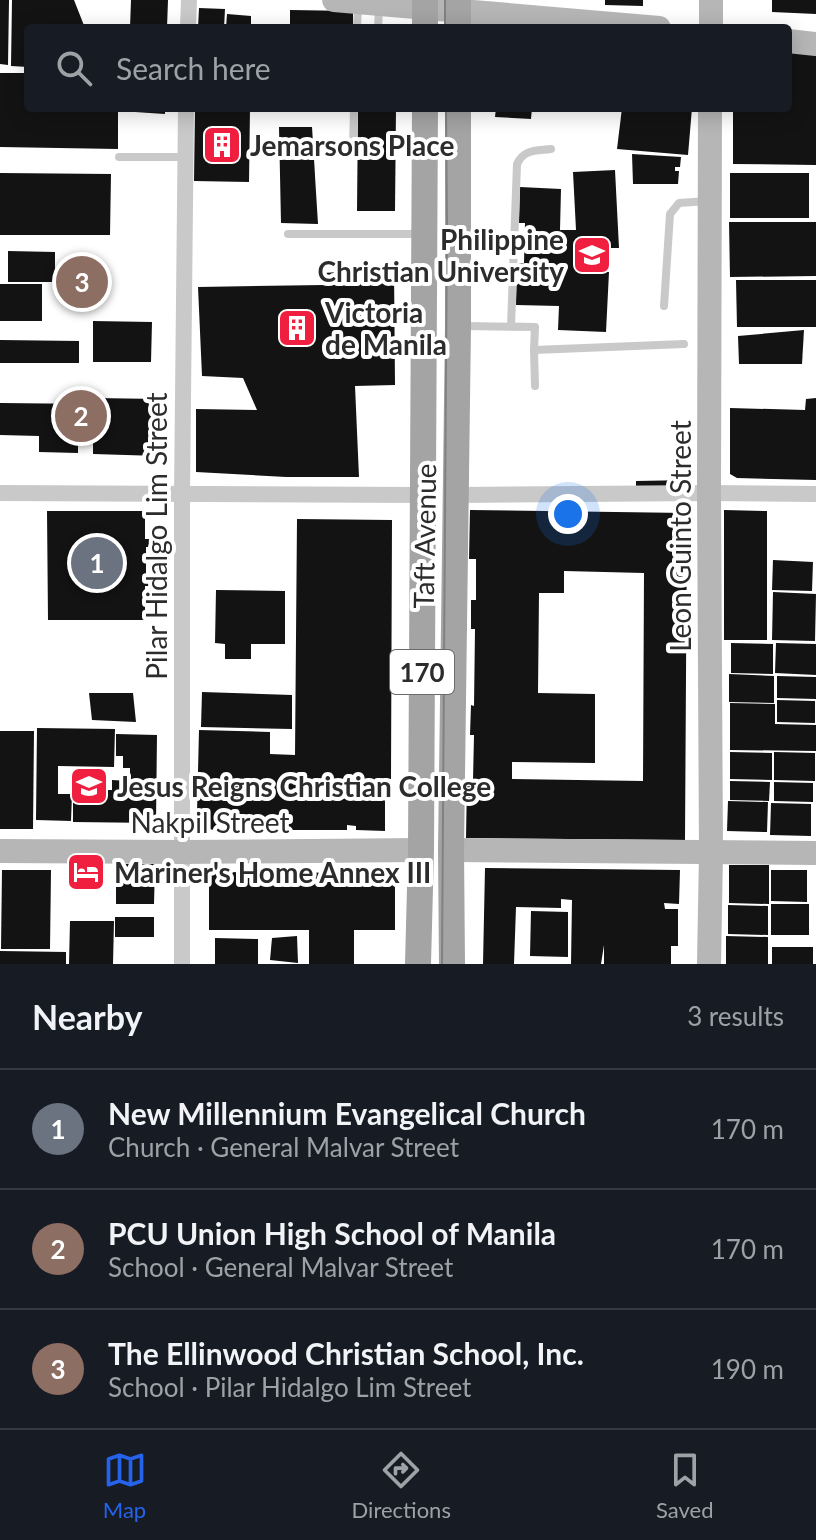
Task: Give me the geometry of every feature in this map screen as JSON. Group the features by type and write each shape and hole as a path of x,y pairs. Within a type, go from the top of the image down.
{"main road":[{"name":"Taft Avenue","path":"418,964 425,112"},
{"name":"Taft Avenue","path":"452,964 458,112"}],"street":[{"path":"188,24 189,0"},
{"path":"711,0 711,24"},
{"path":"362,8 605,24"},
{"path":"792,41 816,44"},
{"name":"Pilar Hidalgo Lim Street","path":"182,964 186,112"},
{"name":"Leon Guinto Street","path":"709,964 710,112"},
{"path":"0,493 423,495"},
{"path":"456,495 816,494"},
{"name":"Nakpil Street","path":"0,851 421,850"},
{"path":"451,850 816,853"}],"lane":[{"path":"353,148 354,112"},
{"path":"511,326 517,164 526,152 551,149"},
{"path":"119,157 185,157"},
{"path":"664,306 670,214 679,203 710,201"},
{"path":"288,234 424,234"},
{"path":"458,326 535,327 535,386"},
{"path":"534,350 684,344"}],"building":[{"path":"0,0 9,0 8,65 0,64"},
{"path":"12,0 74,0 83,24 24,24 24,67 11,66"},
{"path":"131,0 168,0 167,24 130,24"},
{"path":"605,0 643,0 643,6 605,5"},
{"path":"772,0 816,0 816,14 772,12"},
{"path":"199,8 225,9 224,24 198,24"},
{"path":"290,10 353,11 353,24 290,24"},
{"path":"227,14 251,16 251,24 226,24"},
{"path":"792,51 816,53 816,165 733,164 733,112 792,112"},
{"path":"0,73 24,73 24,112 118,112 118,149 0,147"},
{"name":"Jemarsons Place","path":"195,112 250,112 249,182 194,181"},
{"path":"358,112 396,112 395,211 357,211"},
{"path":"496,112 532,112 531,119 495,117"},
{"path":"622,112 692,112 688,155 617,149"},
{"path":"279,127 312,127 318,224 281,223"},
{"path":"632,154 681,157 680,167 675,167 675,171 679,171 678,184 633,184"},
{"path":"615,170 619,248 599,248 599,271 609,272 606,332 558,330 559,306 516,305 517,263 524,263 525,223 519,223 520,187 561,189 560,230 576,230 573,172"},
{"path":"0,173 111,174 110,235 0,235"},
{"path":"730,173 809,173 809,218 730,218"},
{"path":"729,222 816,222 816,276 730,277"},
{"path":"8,251 55,252 55,282 8,282"},
{"name":"Victoria de Manila","path":"394,268 395,385 355,386 359,477 196,472 196,409 257,410 243,378 202,376 198,287 324,285 324,273"},
{"path":"736,280 816,280 816,327 737,327"},
{"path":"0,284 42,284 42,321 0,321"},
{"path":"93,321 152,322 151,362 93,362"},
{"path":"804,330 802,364 739,364 738,336"},
{"path":"0,340 79,341 79,363 0,363"},
{"path":"94,398 160,399 159,456 93,454 93,439 78,439 78,453 39,452 39,436 0,435 0,403 94,404"},
{"path":"816,398 816,480 737,478 730,474 730,408 805,410 806,399"},
{"path":"690,480 690,489 636,491 636,481"},
{"path":"470,510 687,513 685,840 466,838 467,780 473,780 474,735 470,735 471,705 474,706 475,629 471,629 471,600 476,600 476,559 469,559","holes":["564,571 644,573 643,781 512,779 512,762 595,763 595,694 538,693 539,593 564,593"]},
{"path":"724,510 767,511 767,640 724,640"},
{"path":"47,511 145,511 145,539 150,539 150,547 146,547 146,578 150,578 150,586 145,586 145,620 48,620"},
{"path":"297,519 392,520 391,779 385,778 385,831 356,830 356,826 347,825 347,830 213,830 199,821 199,730 270,732 270,754 295,755"},
{"path":"773,560 813,562 812,591 772,590"},
{"path":"216,590 285,591 285,644 251,644 251,659 225,659 225,644 215,643"},
{"path":"773,592 816,594 815,641 772,640"},
{"path":"731,643 773,644 773,674 731,673"},
{"path":"776,643 816,644 816,675 775,673"},
{"path":"729,674 774,676 774,703 729,702"},
{"path":"777,676 816,677 816,699 777,698"},
{"path":"202,692 292,695 292,729 201,727"},
{"path":"89,693 133,693 136,722 92,720"},
{"path":"777,700 815,701 815,723 777,722"},
{"path":"730,703 775,704 775,724 816,725 816,751 730,750"},
{"path":"37,728 115,729 114,767 58,766 58,794 72,794 71,821 36,820"},
{"path":"0,731 34,731 33,829 0,829"},
{"path":"116,734 157,735 156,823 73,822 73,794 95,795 95,790 112,790 112,780 130,781 130,768 123,768 123,756 116,756"},
{"path":"730,752 772,753 772,780 730,779"},
{"path":"774,752 815,753 815,781 774,780"},
{"path":"730,781 770,782 769,801 730,800"},
{"path":"774,782 813,783 813,802 774,801"},
{"path":"728,801 768,802 767,832 727,831"},
{"path":"771,803 811,804 811,836 770,835"},
{"path":"116,864 155,864 154,904 116,904"},
{"path":"729,865 769,865 769,904 729,903"},
{"path":"485,868 680,870 679,904 664,903 665,909 678,909 678,946 671,946 671,964 604,964 604,945 601,964 571,964 572,900 561,899 561,908 516,907 514,964 483,964"},
{"path":"2,870 51,870 50,949 1,949"},
{"path":"771,870 807,870 807,902 771,901"},
{"path":"209,872 395,873 395,930 354,930 354,964 309,964 309,930 209,930"},
{"path":"771,904 809,904 809,935 771,935"},
{"path":"728,905 768,906 768,935 728,934"},
{"path":"531,911 568,912 568,957 530,956"},
{"path":"115,917 154,917 154,937 115,937"},
{"path":"70,921 114,921 113,964 69,964"},
{"path":"297,936 298,963 270,960 272,938"},
{"path":"726,936 768,937 768,964 726,964"},
{"path":"215,938 258,939 258,964 215,964"},
{"path":"772,947 813,947 813,964 772,964"},
{"path":"0,951 66,952 66,964 0,964"}],"tram line":[{"path":"445,0 445,24"},
{"path":"442,964 446,112"}],"place":[{"name":"Jemarsons Place","path":"222,145"},
{"name":"Philippine Christian University","path":"592,255"},
{"name":"The Ellinwood Christian School, Inc.","path":"82,282"},
{"name":"Victoria de Manila","path":"297,328"},
{"name":"PCU Union High School of Manila","path":"81,416"},
{"name":"New Millennium Evangelical Church","path":"97,563"},
{"name":"Jesus Reigns Christian College","path":"89,786"},
{"name":"Mariner's Home Annex III","path":"86,872"}]}
